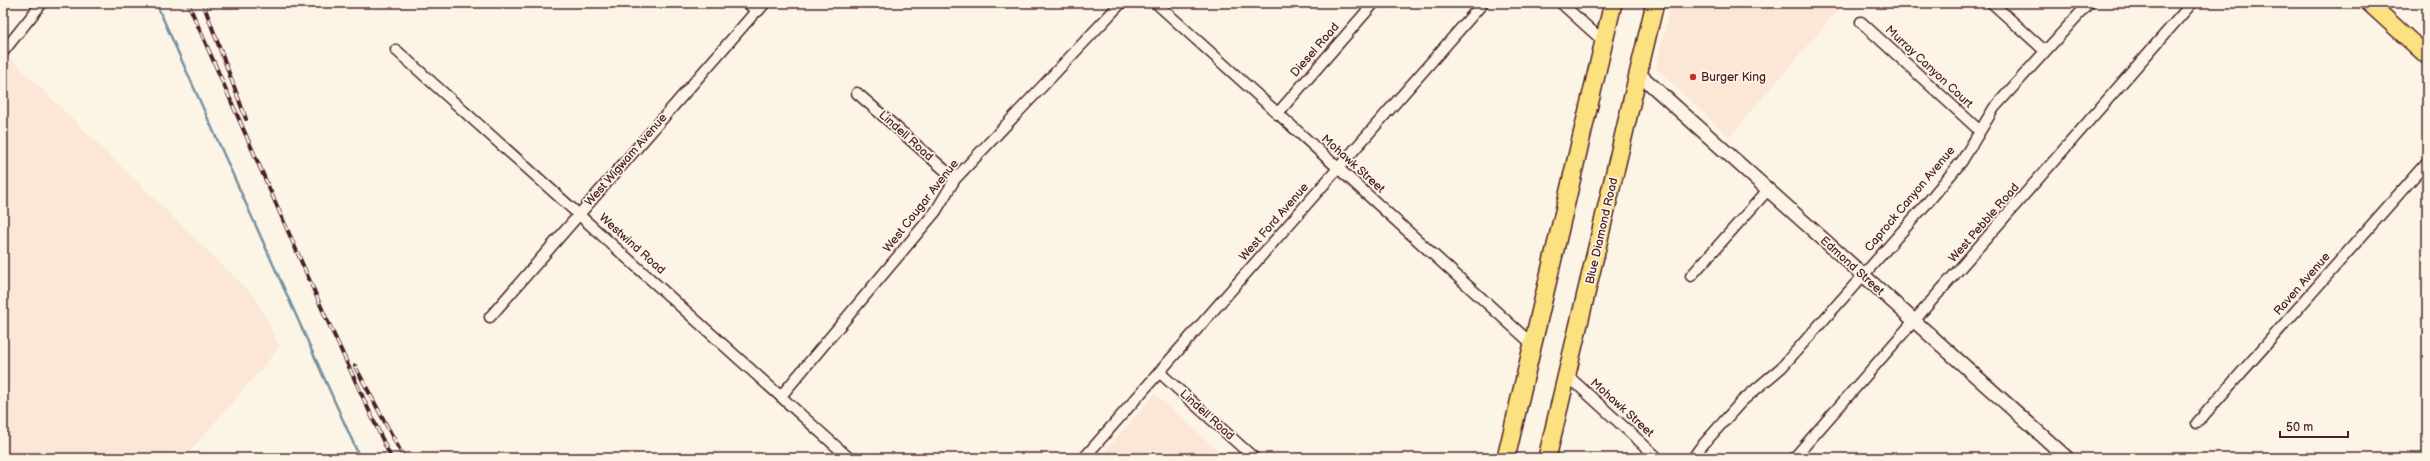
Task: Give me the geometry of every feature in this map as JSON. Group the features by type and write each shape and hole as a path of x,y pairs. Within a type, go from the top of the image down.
{"highway":[{"path":"1506,458 1613,3"},
{"name":"Blue Diamond Road","path":"1547,458 1568,376 1655,3"}],"main road":[{"path":"2369,3 2427,56"}],"street":[{"path":"3,52 42,3"},
{"name":"West Cougar Avenue","path":"781,396 936,211 956,179 1121,3"},
{"name":"Mohawk Street","path":"1156,3 1532,344"},
{"name":"Diesel Road","path":"1277,114 1374,3"},
{"name":"West Ford Avenue","path":"1084,458 1483,3"},
{"path":"1561,3 1603,41"},
{"path":"1992,3 2045,51"},
{"name":"Caprock Canyon Avenue","path":"1694,458 1742,400 1782,367 1957,167 1994,108 2089,3"},
{"name":"West Pebble Road","path":"1794,458 1915,323 2192,3"},
{"name":"West Wigwam Avenue","path":"490,317 580,214 757,5"},
{"name":"Murray Canyon Court","path":"1861,22 1980,131"},
{"name":"Westwind Road","path":"396,50 580,214 849,458"},
{"name":"Edmond Street","path":"1638,73 1767,191 2067,458"},
{"name":"Lindell Road","path":"857,93 956,179"},
{"name":"Raven Avenue","path":"2197,423 2427,162"},
{"path":"1691,276 1767,191"},
{"name":"Lindell Road","path":"1159,372 1254,458"},
{"name":"Mohawk Street","path":"1568,376 1658,458"}],"shaded area":[{"path":"1671,3 1844,3 1729,137 1656,68"},
{"path":"12,60 255,297 280,347 184,458 3,458 3,71"},
{"path":"1155,394 1226,458 1099,458"}],"waterway":[{"path":"156,3 360,458"}],"railway":[{"path":"188,3 323,311 391,458"},
{"path":"203,3 246,119"},
{"path":"355,366 404,458"}],"place":[{"name":"Burger King","path":"1693,77"}]}
